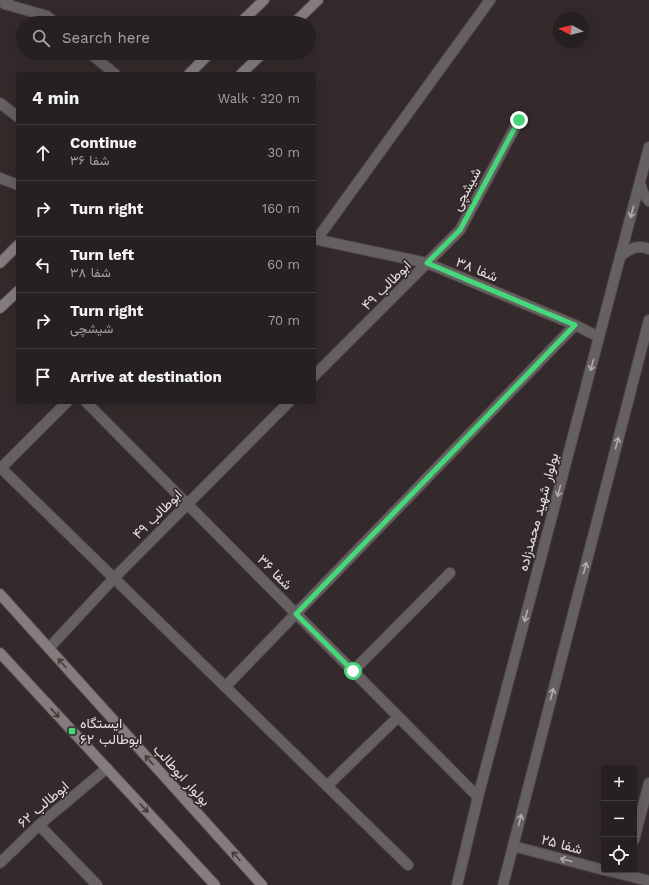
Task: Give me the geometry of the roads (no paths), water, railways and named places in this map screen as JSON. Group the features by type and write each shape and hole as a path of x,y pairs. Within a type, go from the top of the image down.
{"main road":[{"path":"247,16 264,0"},
{"path":"301,16 318,0"},
{"path":"191,72 203,60"},
{"path":"243,72 256,60"},
{"path":"0,263 16,247"},
{"path":"0,308 16,293"},
{"name":"بولوار ابوطالب","path":"0,594 262,885"},
{"path":"2,658 107,768 215,885"}],"street":[{"path":"316,238 490,0"},
{"path":"5,1 47,16"},
{"path":"98,60 113,72"},
{"path":"0,103 16,115"},
{"name":"شیشچی","path":"427,263 460,230 519,120"},
{"name":"بولوار شهید محمدزاده","path":"457,885 478,797 649,147"},
{"path":"0,178 16,184"},
{"path":"640,181 642,193 649,200"},
{"name":"شفا ۳۸","path":"316,239 427,263 575,325 599,337"},
{"path":"620,258 625,252 631,249 638,247 649,249"},
{"name":"ابوطالب ۴۹","path":"316,374 427,263"},
{"path":"503,885 646,342 649,320"},
{"path":"225,687 575,325"},
{"path":"65,404 1,468 408,865"},
{"name":"شفا ۳۶","path":"88,404 478,797"},
{"name":"ابوطالب ۴۹","path":"49,648 114,578 287,404"},
{"path":"353,671 450,573"},
{"path":"327,786 398,717"},
{"name":"ابوطالب ۶۲","path":"0,864 39,825 107,768"},
{"path":"635,837 649,783"},
{"path":"39,825 98,885"},
{"name":"شفا ۲۵","path":"513,846 601,869"},
{"name":"شفا ۲۵","path":"613,873 624,877 649,881"}],"place":[{"name":"ایستگاه ابوطالب ۶۲","path":"72,731"}]}
